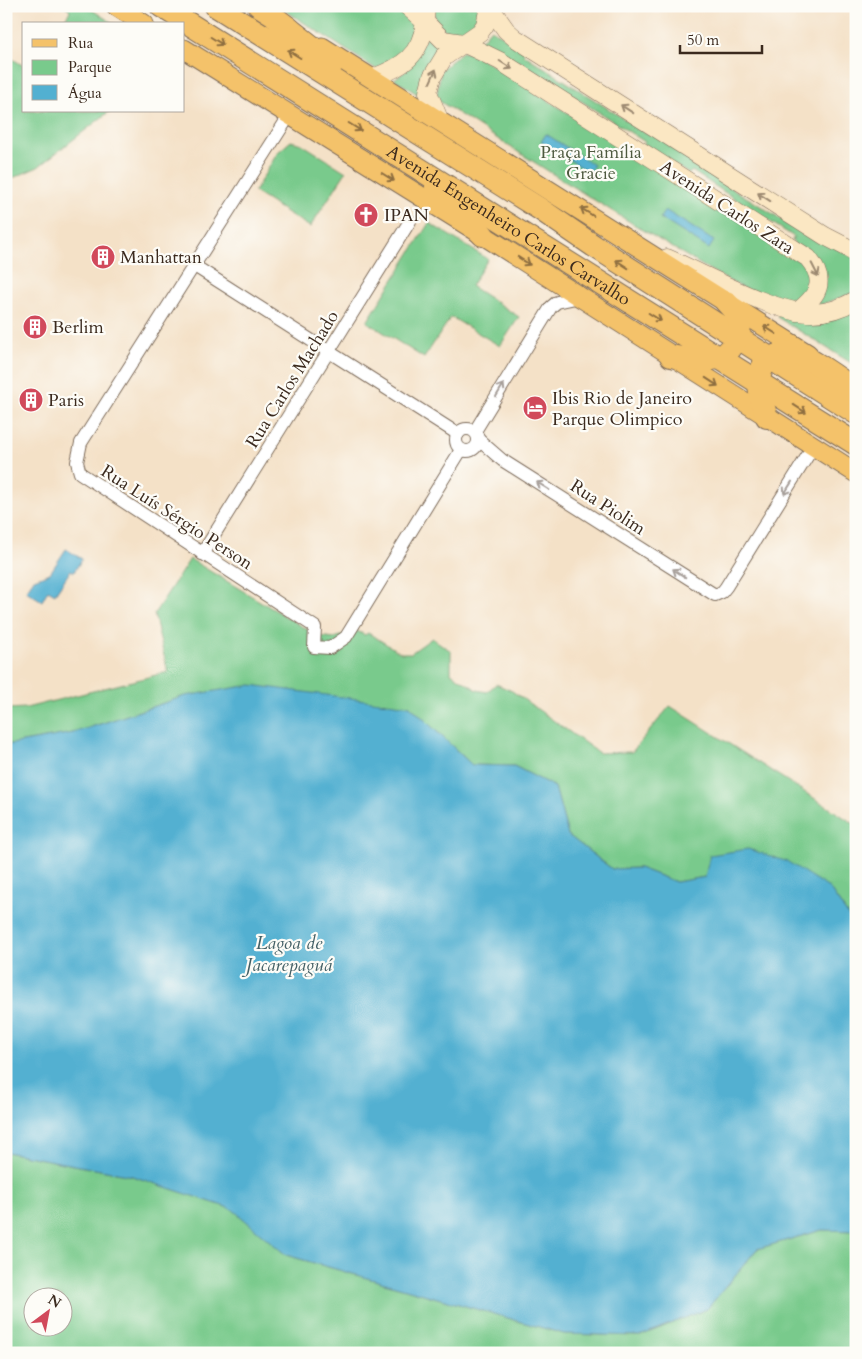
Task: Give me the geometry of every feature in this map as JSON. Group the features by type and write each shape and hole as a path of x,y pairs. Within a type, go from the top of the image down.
{"highway":[{"name":"Avenida Engenheiro Carlos Carvalho","path":"161,6 856,444"},
{"name":"Avenida Engenheiro Carlos Carvalho","path":"216,6 540,209 737,338 856,412"},
{"path":"278,20 319,54 526,194 540,209"},
{"path":"404,158 483,235"},
{"path":"671,356 700,360 719,357 727,352 737,338 740,325 739,318 726,302"},
{"path":"767,417 759,382 762,370 770,359 781,353 798,354 856,390"}],"main road":[{"path":"116,6 141,22"},
{"path":"257,6 439,119 856,384"},
{"name":"Avenida Engenheiro Carlos Carvalho","path":"185,50 288,116 483,235 856,473"}],"street":[{"path":"407,6 425,14 432,31 443,40 463,43"},
{"path":"439,119 428,92 429,84 444,57 480,32 485,24 489,6"},
{"name":"Avenida Carlos Zara","path":"489,6 506,30 515,38 824,236 856,252"},
{"path":"372,78 394,70 405,63 424,33 425,14"},
{"name":"Avenida Carlos Zara","path":"463,43 507,66 808,258 816,268 820,282 810,302 797,312"},
{"name":"Rua Luís Sérgio Person","path":"288,116 80,443 77,462 83,477 315,627 314,647 330,648 346,637 461,450"},
{"name":"Rua Carlos Machado","path":"202,554 330,352 410,221"},
{"path":"643,248 758,299 797,312 826,312 841,308 856,300"},
{"path":"193,264 458,434"},
{"path":"477,436 466,429 458,434 456,442 461,450 472,451 477,436 551,307 557,302 580,297"},
{"name":"Rua Piolim","path":"477,436 502,460 715,595 722,592 814,447"}],"green space":[{"path":"65,6 86,6 111,22 63,22 70,11"},
{"path":"278,6 401,6 415,22 413,37 407,51 376,69"},
{"path":"432,6 482,6 481,17 476,26 468,31 460,34 451,33 442,28 436,19"},
{"path":"491,29 525,50 523,54 649,135 652,132 698,161 695,165 800,231 803,227 856,260 856,292 814,307 822,296 792,240 794,237 692,171 689,174 643,145 645,142 519,61 516,64 480,42"},
{"path":"427,35 446,47 425,75 422,97 394,79 406,71"},
{"name":"Praça Família Gracie","path":"462,52 473,53 804,262 812,274 806,293 799,300 777,301 735,284 590,198 436,99 441,70"},
{"path":"6,55 22,65 22,112 109,112 38,167 6,181"},
{"path":"291,141 302,144 346,172 310,227 254,192 278,152"},
{"path":"429,223 488,259 471,286 519,317 500,346 451,317 424,358 367,322"},
{"path":"856,307 856,366 777,317 778,315"},
{"path":"190,559 318,636 335,638 355,630 365,635 368,633 401,653 411,653 432,638 451,651 451,673 477,690 487,692 496,684 512,691 599,753 632,752 670,706 856,825 856,927 829,888 705,877 676,882 639,868 612,869 568,835 555,787 514,766 472,765 410,706 185,696 73,733 6,745 6,709 26,708 168,672 154,614"},
{"path":"6,1152 132,1176 233,1209 286,1255 564,1334 640,1336 707,1309 757,1249 822,1230 856,1231 856,1353 6,1353"}],"water":[{"path":"546,134 594,165 589,172 541,142"},
{"path":"665,210 714,241 709,249 660,218"},
{"path":"66,549 82,559 74,572 71,570 55,594 48,590 42,601 26,591 34,579 50,573"},
{"name":"Lagoa de Jacarepaguá","path":"251,685 410,706 472,765 514,766 555,787 568,835 612,869 639,868 676,882 705,877 710,855 748,849 788,862 829,888 856,927 856,1231 822,1230 757,1249 707,1309 640,1336 564,1334 286,1255 232,1209 132,1176 6,1152 6,745 73,733 185,696"}],"place":[{"name":"IPAN","path":"366,215"},
{"name":"Manhattan","path":"103,257"},
{"name":"Berlim","path":"35,327"},
{"name":"Paris","path":"31,400"},
{"name":"Ibis Rio de Janeiro Parque Olimpico","path":"535,408"}]}
